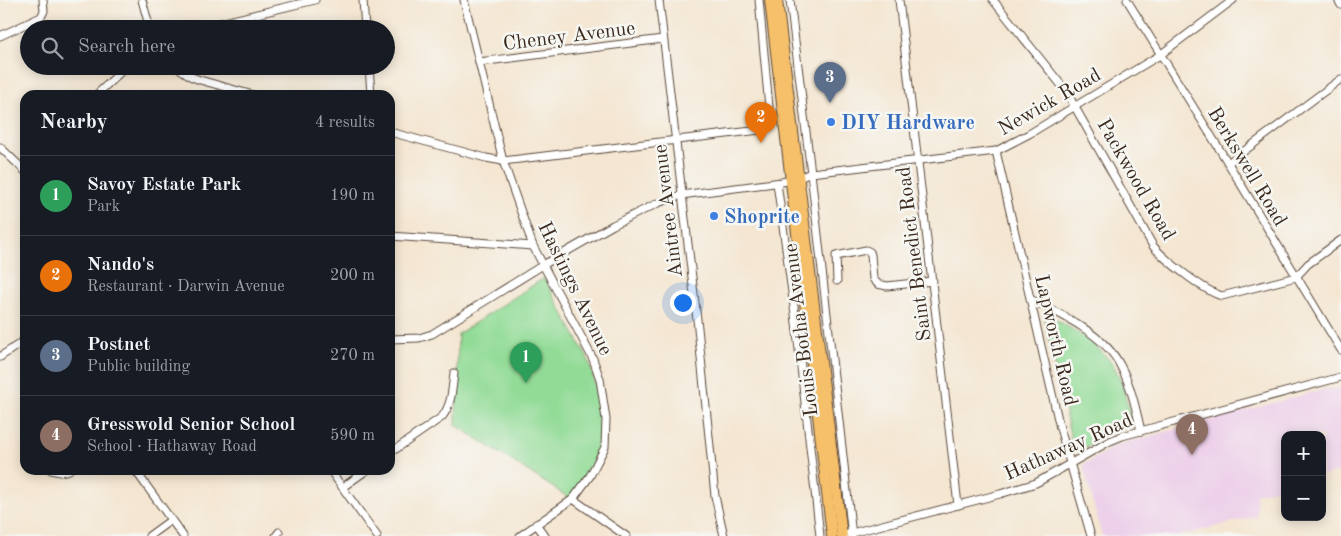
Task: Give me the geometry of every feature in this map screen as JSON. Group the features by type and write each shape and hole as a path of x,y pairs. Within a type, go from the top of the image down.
{"main road":[{"name":"Louis Botha Avenue","path":"770,0 782,106 795,179"},
{"name":"Louis Botha Avenue","path":"777,0 784,52 795,179 842,535"}],"street":[{"path":"35,20 41,17 44,11 42,0"},
{"path":"142,0 148,20"},
{"path":"232,20 315,0"},
{"path":"363,0 364,20"},
{"name":"Hastings Avenue","path":"464,0 503,161 533,246 581,333 593,359 600,379 606,418 604,451 590,476 572,499 520,536"},
{"name":"Aintree Avenue","path":"659,0 698,328 715,496 724,536"},
{"path":"395,133 503,161 725,135 763,128 769,121 769,107 759,0"},
{"name":"Louis Botha Avenue","path":"790,0 811,173 842,535"},
{"name":"Saint Benedict Road","path":"899,0 958,505"},
{"name":"Packwood Road","path":"993,0 1076,106 1153,246 1163,256 1192,279 1215,294 1222,296 1296,277"},
{"name":"Berkswell Road","path":"1127,0 1341,350"},
{"name":"Newick Road","path":"395,339 419,338 432,334 543,265 629,216 664,200 681,195 777,183 811,173 996,150 1076,106 1160,55 1233,0"},
{"path":"1338,0 1341,5"},
{"path":"0,36 20,27"},
{"name":"Cheney Avenue","path":"479,62 663,39"},
{"path":"764,45 775,44"},
{"path":"784,52 795,51"},
{"path":"101,90 117,75"},
{"path":"189,75 235,90"},
{"path":"370,75 371,90"},
{"path":"1228,163 1341,80"},
{"path":"769,107 782,106"},
{"path":"0,147 20,164"},
{"name":"Lapworth Road","path":"996,150 1060,428 1091,536"},
{"name":"Louis Botha Avenue","path":"777,183 795,314 820,536"},
{"path":"395,236 533,246"},
{"path":"1296,277 1308,264 1341,240"},
{"path":"837,282 836,256 866,250 870,252 873,279 878,284 887,286 932,281"},
{"path":"1032,300 1088,332 1113,354 1123,372 1135,406 1141,431"},
{"path":"0,357 20,343"},
{"path":"395,450 442,416 450,404 454,373"},
{"name":"Hathaway Road","path":"842,535 1025,487 1047,478 1114,439 1341,377"},
{"path":"139,475 182,536"},
{"path":"334,475 378,536"},
{"path":"343,487 360,475"},
{"path":"572,499 626,536"},
{"path":"149,536 171,520"},
{"path":"536,524 545,536"}],"shaded area":[{"path":"1341,388 1341,471 1326,475 1326,431 1281,431 1281,487 1256,494 1257,516 1178,536 1102,536 1083,465 1117,445 1325,389"}],"green space":[{"path":"544,278 589,361 600,404 604,442 571,499 456,425 458,334"},
{"path":"1043,313 1062,323 1093,344 1109,360 1120,379 1124,393 1132,422 1128,427 1111,432 1084,448 1075,450 1073,448"}],"place":[{"name":"Postnet","path":"830,103"},
{"name":"DIY Hardware","path":"831,122"},
{"name":"Nando's","path":"761,143"},
{"name":"Shoprite","path":"714,216"},
{"name":"Savoy Estate Park","path":"526,383"},
{"name":"Gresswold Senior School","path":"1192,455"}]}
